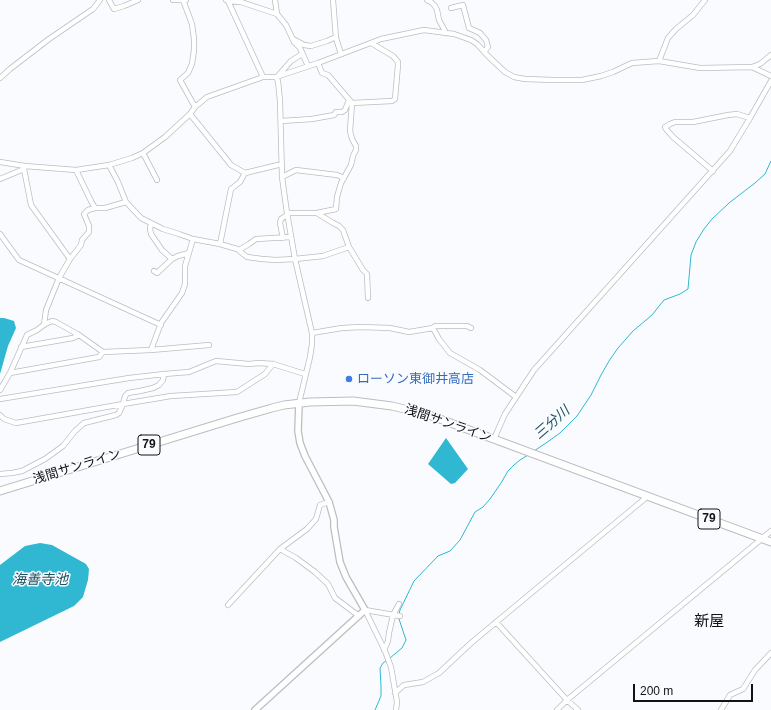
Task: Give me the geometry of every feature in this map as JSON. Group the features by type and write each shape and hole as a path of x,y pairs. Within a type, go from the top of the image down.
{"main road":[{"name":"浅間サンライン","path":"0,491 237,418 278,407 299,403 353,401 397,406 433,416 771,542"}],"street":[{"path":"0,78 49,39 93,9 100,0"},
{"path":"109,0 114,9 138,0"},
{"path":"173,0 185,0 192,24 194,39 192,64 188,73 180,80 195,106"},
{"path":"227,0 241,2 277,14 286,25 294,42 300,48 308,66"},
{"path":"227,0 263,77"},
{"path":"276,0 277,14"},
{"path":"333,0 336,37 341,54"},
{"path":"427,0 433,2 437,10 438,20 446,33"},
{"path":"659,61 668,38 676,29 693,15 705,0"},
{"path":"451,8 463,5 469,28 480,33 486,40 488,47 484,52"},
{"path":"0,162 24,168 76,170 109,165 132,158 143,153 165,137 190,114 195,106 207,97 263,77 276,77 318,63 381,39 424,30 454,34 471,40 505,72 525,79 559,81 582,80 601,76 632,63 659,61 700,68 752,68 771,76"},
{"path":"292,38 304,45 311,46 336,37"},
{"path":"350,101 392,101 395,99 398,62 393,56 370,43"},
{"path":"276,77 290,62 302,54"},
{"path":"752,68 760,64 771,55"},
{"path":"283,238 280,223 281,219 287,214 317,214 336,209 340,183 351,165 356,150 356,146 350,132 350,101 328,75 322,73 318,63"},
{"path":"276,77 278,82 282,177 287,214 295,259 312,333 310,357 299,403 298,432 300,443 305,456 329,502 334,520 340,562 365,610 391,667 397,702 396,710"},
{"path":"494,439 504,414 534,370 730,151 771,81"},
{"path":"280,121 312,119 334,115 336,112 342,112 345,110 350,101"},
{"path":"190,114 232,165 245,173 282,164"},
{"path":"713,171 673,137 665,127 675,122 693,122 737,114 750,118"},
{"path":"143,153 157,180"},
{"path":"109,165 126,202 141,218 163,230 239,250 246,257 276,260 323,256 349,247"},
{"path":"0,179 24,168"},
{"path":"24,168 31,205 70,259"},
{"path":"76,170 95,208"},
{"path":"282,177 296,170 337,175 344,178"},
{"path":"220,244 231,189 240,182 245,173"},
{"path":"44,325 46,310 59,278 70,259 81,245 82,240 89,232 89,226 84,214 88,210 95,208 105,208 126,202"},
{"path":"317,214 339,226 343,230 349,247 366,274 368,298"},
{"path":"151,223 151,234 162,250 172,259"},
{"path":"0,234 19,260 161,325"},
{"path":"239,250 256,239 291,238"},
{"path":"151,350 161,325 182,293 186,284 185,266 193,239"},
{"path":"154,271 157,273 172,259 189,253"},
{"path":"0,390 10,373 27,335 52,321 78,335 103,352 209,345"},
{"path":"312,333 342,328 361,327 390,328 408,332 433,328 435,326 467,326 471,328"},
{"path":"433,328 439,339 450,353 480,370 516,397"},
{"path":"21,347 74,338 78,335"},
{"path":"10,373 99,357 103,352"},
{"path":"0,400 129,378 188,372 216,361 249,364 273,364 305,374"},
{"path":"0,415 4,419 16,423 171,396 237,392 265,374 273,364"},
{"path":"0,474 22,470 45,459 63,446 75,431 84,423 120,413 125,396 128,393 153,388 159,385 163,380 164,374"},
{"path":"395,693 404,685 423,682 439,673 471,642 648,496"},
{"path":"228,605 280,549 307,529 316,519 320,505 329,502"},
{"path":"557,710 567,700 771,531"},
{"path":"280,549 296,558 315,572 328,584 335,598 359,616"},
{"path":"384,650 388,641 393,614 399,604"},
{"path":"365,610 400,616"},
{"path":"255,710 365,610"},
{"path":"496,622 567,700 578,710"},
{"path":"721,710 730,694 743,689 755,670 771,653"}],"water":[{"path":"0,318 14,321 16,328 8,346 0,374"},
{"path":"446,438 468,469 455,483 451,484 428,464"},
{"name":"海善寺池","path":"40,543 52,545 86,564 89,569 88,580 83,597 74,606 0,642 0,565 25,546"}],"waterway":[{"name":"三分川","path":"534,451 560,433 577,416 591,395 609,361 633,331 652,315 664,300 680,294 688,289 691,255 696,242 704,229 729,203 765,174 771,161"},
{"name":"三分川","path":"399,614 414,581 438,556 450,551 460,540 475,512 483,507 490,499 508,471 528,455"},
{"name":"三分川","path":"390,658 402,648 406,640 399,619"},
{"name":"三分川","path":"375,710 381,696 380,668 386,661"}],"place":[{"name":"ローソン東御井高店","path":"349,379"}],"district":[{"name":"新屋","path":"709,622"}]}
